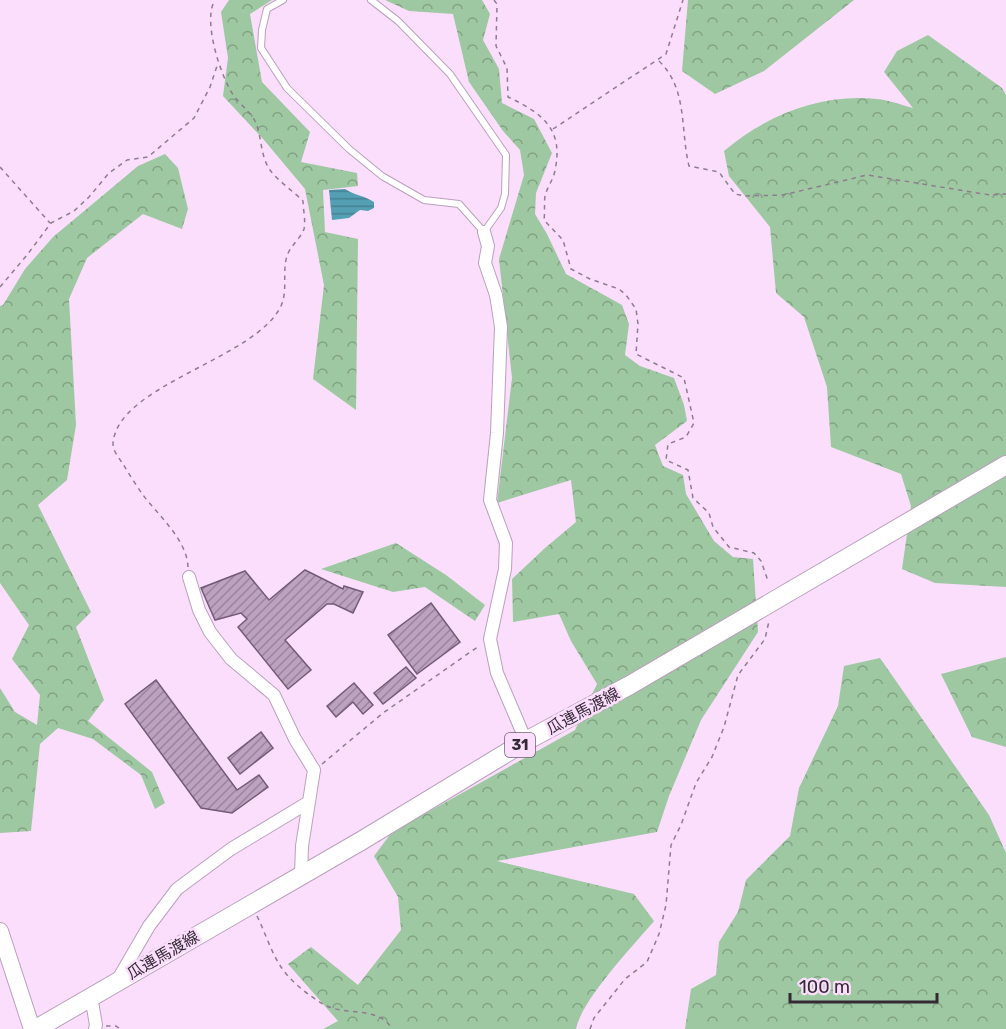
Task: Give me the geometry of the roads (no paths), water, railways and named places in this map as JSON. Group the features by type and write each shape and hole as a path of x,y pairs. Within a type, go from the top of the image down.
{"main road":[{"name":"瓜連馬渡線","path":"34,1029 252,904 526,741 640,679 1006,465"},
{"path":"0,931 34,1029"}],"street":[{"path":"484,232 488,246 485,263 496,295 501,327 497,433 490,500 506,543 505,569 490,639 497,673 526,741"},
{"path":"189,577 199,610 210,632 231,659 274,695 295,740 314,770 302,846 301,874"},
{"path":"116,982 149,926 177,889 231,849 309,802"},
{"path":"91,996 95,1027"}],"lane":[{"path":"283,0 267,9 261,48 287,87 349,149 382,176 424,200 459,204 484,232 501,208 505,194 506,155 450,74 398,21 371,0"}],"water":[{"path":"345,189 374,202 374,208 368,211 360,210 349,218 332,220 329,190"}]}
